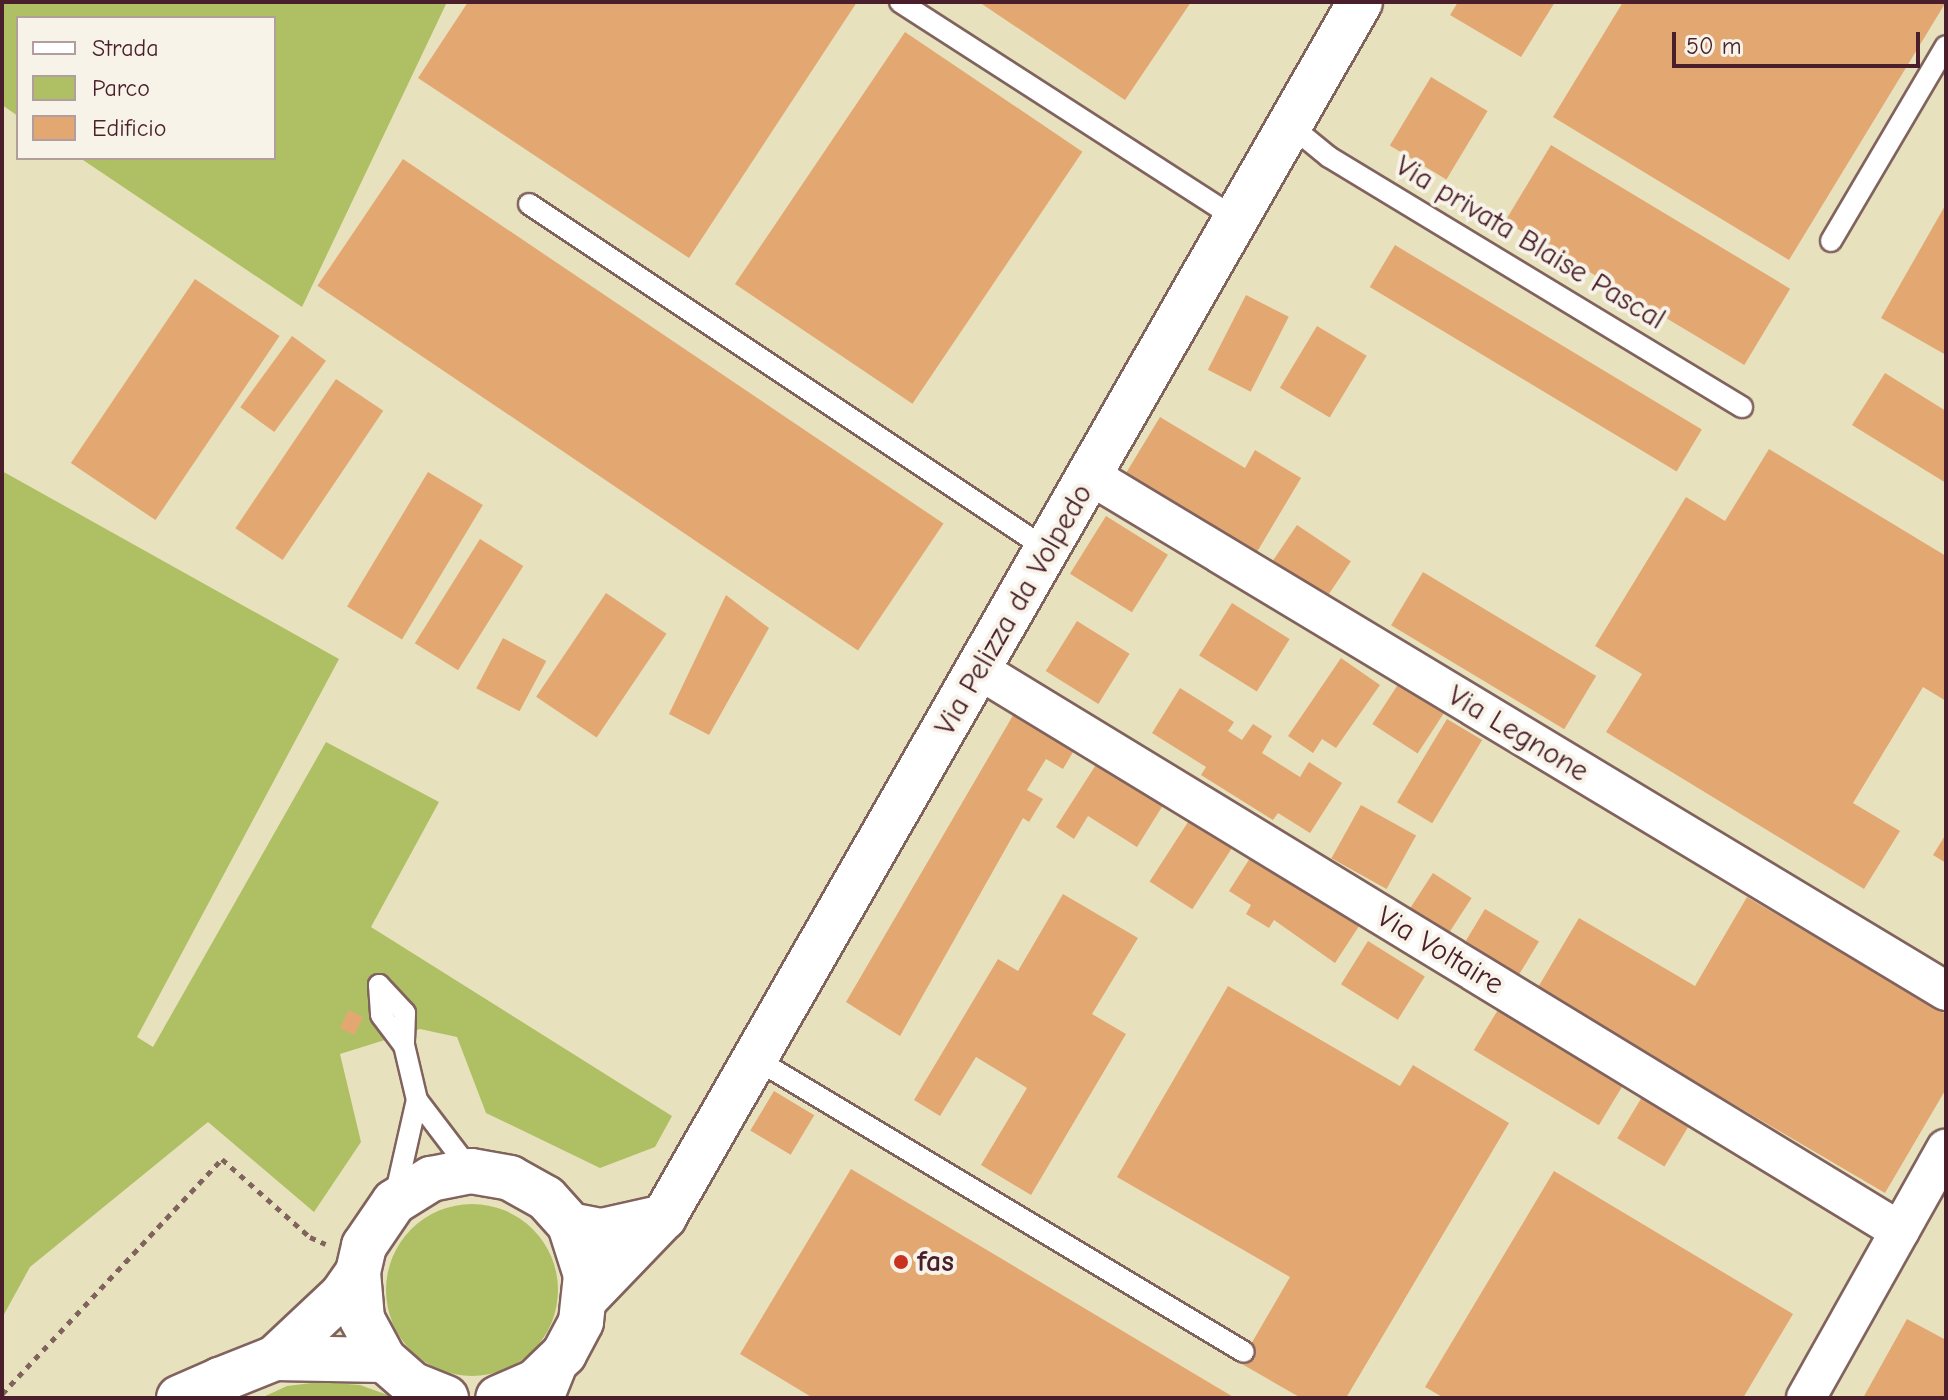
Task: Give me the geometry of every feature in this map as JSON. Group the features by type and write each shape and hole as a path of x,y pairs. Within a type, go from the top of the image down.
{"main road":[{"name":"Via Pelizza da Volpedo","path":"586,1298 664,1217 981,671 1360,2"},
{"path":"179,1398 210,1389 275,1358 342,1295 377,1222 394,1202 431,1179 471,1171 530,1187 570,1225 583,1258 586,1298 581,1322 547,1383 535,1382 498,1398"},
{"path":"570,1225 602,1231 664,1217"},
{"path":"359,1265 362,1319 384,1360 435,1396"},
{"path":"275,1358 384,1360"}],"street":[{"name":"Via Legnone","path":"1091,476 1946,991"},
{"name":"Via Voltaire","path":"981,671 1900,1231"},
{"path":"1806,1398 1946,1149"}],"lane":[{"path":"900,2 1237,219"},
{"path":"1831,241 1946,46"},
{"name":"Via privata Blaise Pascal","path":"1290,125 1329,157 1742,407"},
{"path":"529,204 1048,550"},
{"path":"404,1045 417,1100 471,1171"},
{"path":"754,1058 1244,1352"},
{"path":"394,1202 417,1100"}],"path":[{"path":"2,1394 222,1159 310,1237 359,1265"}],"green space":[{"path":"2,2 447,2 302,307 83,160 276,160 276,16 16,16 16,115 2,105"},
{"path":"2,471 339,659 137,1037 153,1047 326,742 439,802 371,927 672,1116 655,1147 600,1168 486,1113 457,1037 420,1029 340,1054 361,1142 314,1212 208,1122 30,1267 2,1318"},
{"path":"472,1204 505,1211 532,1230 551,1257 558,1290 551,1323 532,1350 505,1369 472,1376 439,1369 412,1350 393,1323 386,1290 393,1257 412,1230 439,1211"},
{"path":"320,1382 360,1385 396,1398 261,1398 287,1386"}],"building":[{"path":"468,2 857,2 689,258 418,78"},
{"path":"979,2 1191,2 1125,100"},
{"path":"1458,2 1555,2 1521,57 1450,15"},
{"path":"1623,2 1946,2 1789,260 1553,117"},
{"path":"905,32 1082,152 912,404 735,284"},
{"path":"1431,77 1488,111 1446,180 1390,146"},
{"path":"1551,145 1790,289 1744,365 1505,221"},
{"path":"403,159 944,524 858,650 317,286"},
{"path":"1946,204 1946,355 1881,318"},
{"path":"1395,245 1702,429 1677,471 1370,287"},
{"path":"195,279 280,336 155,520 71,463"},
{"path":"1246,295 1289,317 1251,392 1208,370"},
{"path":"1317,326 1367,356 1330,418 1280,388"},
{"path":"292,336 326,361 274,432 240,407"},
{"path":"1885,373 1946,411 1946,483 1852,425"},
{"path":"336,379 383,411 283,560 235,528"},
{"path":"1160,417 1245,468 1255,450 1301,478 1254,557 1123,478"},
{"path":"1769,449 1946,556 1946,701 1923,687 1853,803 1900,831 1864,889 1606,732 1642,674 1595,646 1686,497 1725,521"},
{"path":"428,472 483,505 402,640 347,607"},
{"path":"1106,516 1168,555 1132,612 1070,574"},
{"path":"1297,525 1351,561 1326,599 1272,562"},
{"path":"480,539 523,566 458,670 415,643"},
{"path":"1423,572 1596,676 1564,729 1391,625"},
{"path":"606,593 667,634 597,737 536,697"},
{"path":"726,595 769,628 709,735 669,714"},
{"path":"1232,603 1290,639 1257,692 1199,656"},
{"path":"1077,621 1130,654 1098,704 1046,671"},
{"path":"503,638 546,661 520,711 476,688"},
{"path":"1341,658 1380,685 1336,748 1322,739 1313,753 1288,736"},
{"path":"1399,683 1444,712 1418,754 1372,724"},
{"path":"1180,688 1234,722 1228,731 1242,740 1253,724 1272,736 1262,753 1300,777 1309,762 1342,783 1310,833 1278,813 1273,820 1201,775 1206,767 1152,733"},
{"path":"1015,712 1076,747 1063,769 1046,759 1027,790 1043,799 1029,822 1023,818 900,1036 846,1002"},
{"path":"1447,719 1482,740 1432,823 1397,802"},
{"path":"1099,760 1165,802 1137,847 1088,816 1074,839 1056,827"},
{"path":"1361,805 1416,836 1387,889 1331,858"},
{"path":"1192,816 1235,844 1192,909 1150,881"},
{"path":"1946,834 1946,863 1933,855"},
{"path":"1252,855 1361,923 1335,963 1274,920 1269,928 1246,914 1251,905 1229,891"},
{"path":"1433,873 1472,898 1446,937 1407,912"},
{"path":"1063,894 1138,938 1092,1014 1126,1034 1031,1195 981,1165 1027,1088 976,1057 940,1116 914,1100 998,959 1018,971"},
{"path":"1747,897 1946,1014 1946,1089 1885,1193 1537,989 1579,918 1695,986"},
{"path":"1485,909 1539,941 1513,984 1459,952"},
{"path":"1368,941 1425,977 1398,1020 1341,984"},
{"path":"1228,986 1400,1086 1413,1065 1509,1123 1346,1398 1301,1398 1240,1363 1290,1277 1117,1177"},
{"path":"1499,1008 1624,1083 1599,1125 1474,1050"},
{"path":"349,1010 363,1017 354,1035 340,1028"},
{"path":"774,1091 814,1115 791,1155 750,1130"},
{"path":"1642,1097 1689,1125 1664,1166 1617,1138"},
{"name":"fas","path":"851,1169 1235,1398 813,1398 740,1354"},
{"path":"1554,1171 1793,1314 1743,1398 1444,1398 1425,1387"},
{"path":"1907,1319 1946,1340 1944,1398 1863,1398"}],"place":[{"name":"fas","path":"901,1262"}]}
